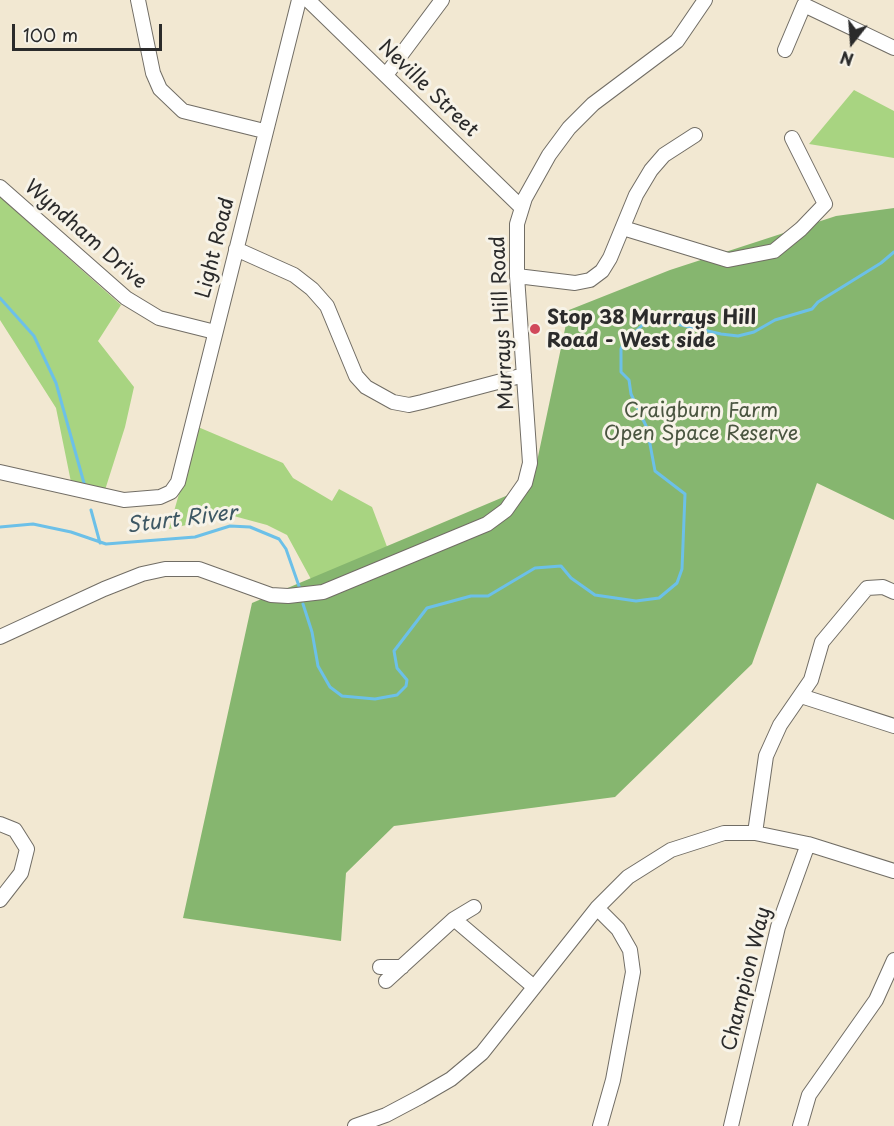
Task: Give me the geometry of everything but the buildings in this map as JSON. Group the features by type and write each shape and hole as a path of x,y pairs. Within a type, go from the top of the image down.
{"street":[{"path":"138,0 153,73 160,89 183,111 264,132"},
{"name":"Light Road","path":"0,472 124,500 160,497 171,492 178,482 298,0"},
{"name":"Neville Street","path":"308,0 521,207"},
{"path":"386,75 442,0"},
{"name":"Murrays Hill Road","path":"0,638 104,589 142,574 165,569 199,569 271,595 294,596 320,592 487,524 506,510 525,483 530,463 517,276 518,224 521,207 549,154 569,129 593,104 677,41 705,0"},
{"path":"785,50 805,3 894,48"},
{"path":"517,276 560,284 590,280 602,271 610,258 636,195 651,170 664,155 695,135"},
{"path":"623,228 728,260 774,251 801,229 825,204 792,138"},
{"name":"Wyndham Drive","path":"0,187 126,298 159,318 215,332"},
{"path":"236,249 294,275 312,289 327,306 356,376 366,387 393,402 409,405 524,375"},
{"path":"755,833 766,756 780,725 811,680 822,642 867,588 883,587 894,592"},
{"path":"801,696 894,726"},
{"path":"0,824 15,830 27,849 21,873 0,900"},
{"path":"355,1126 386,1115 451,1079 482,1053 597,908 628,877 671,850 724,833 755,833 808,844 894,871"},
{"name":"Champion Way","path":"731,1126 778,927 808,844"},
{"path":"386,981 454,919 474,907"},
{"path":"597,908 618,929 630,950 633,972 613,1080 600,1126"},
{"path":"454,919 534,987"},
{"path":"800,1126 813,1088 889,986 894,960"},
{"path":"380,967 402,967"}],"green space":[{"path":"854,90 894,111 894,158 809,144"},
{"path":"0,197 121,305 98,341 134,387 125,427 105,490 71,482 56,408 0,320"},
{"name":"Craigburn Farm Open Space Reserve","path":"894,208 894,520 817,483 752,664 615,797 394,826 346,873 341,941 183,918 252,603 532,485 569,310 670,270 836,216"},
{"path":"198,427 283,463 293,478 332,501 339,489 372,507 389,552 312,581 287,535 267,525 230,515 169,529"}],"waterway":[{"name":"Sturt River","path":"303,604 312,632 318,666 330,687 342,696 375,699 397,695 406,686 407,680 397,668 394,651 427,608 471,596 488,596 535,568 561,566 571,578 595,595 636,601 659,598 677,583 682,569 685,494 655,471 647,428 631,394 629,380 621,372 621,349 625,338 633,334 652,316 659,320 721,334 738,336 754,332 775,320 812,309 818,302 881,263 894,252"},
{"path":"0,298 34,336 56,383 84,483"},
{"path":"91,510 100,543"},
{"name":"Sturt River","path":"0,527 33,524 71,532 106,544 195,537 230,526 250,527 279,539 286,549 300,589"}],"place":[{"name":"Stop 38 Murrays Hill Road - West side","path":"535,329"}]}
